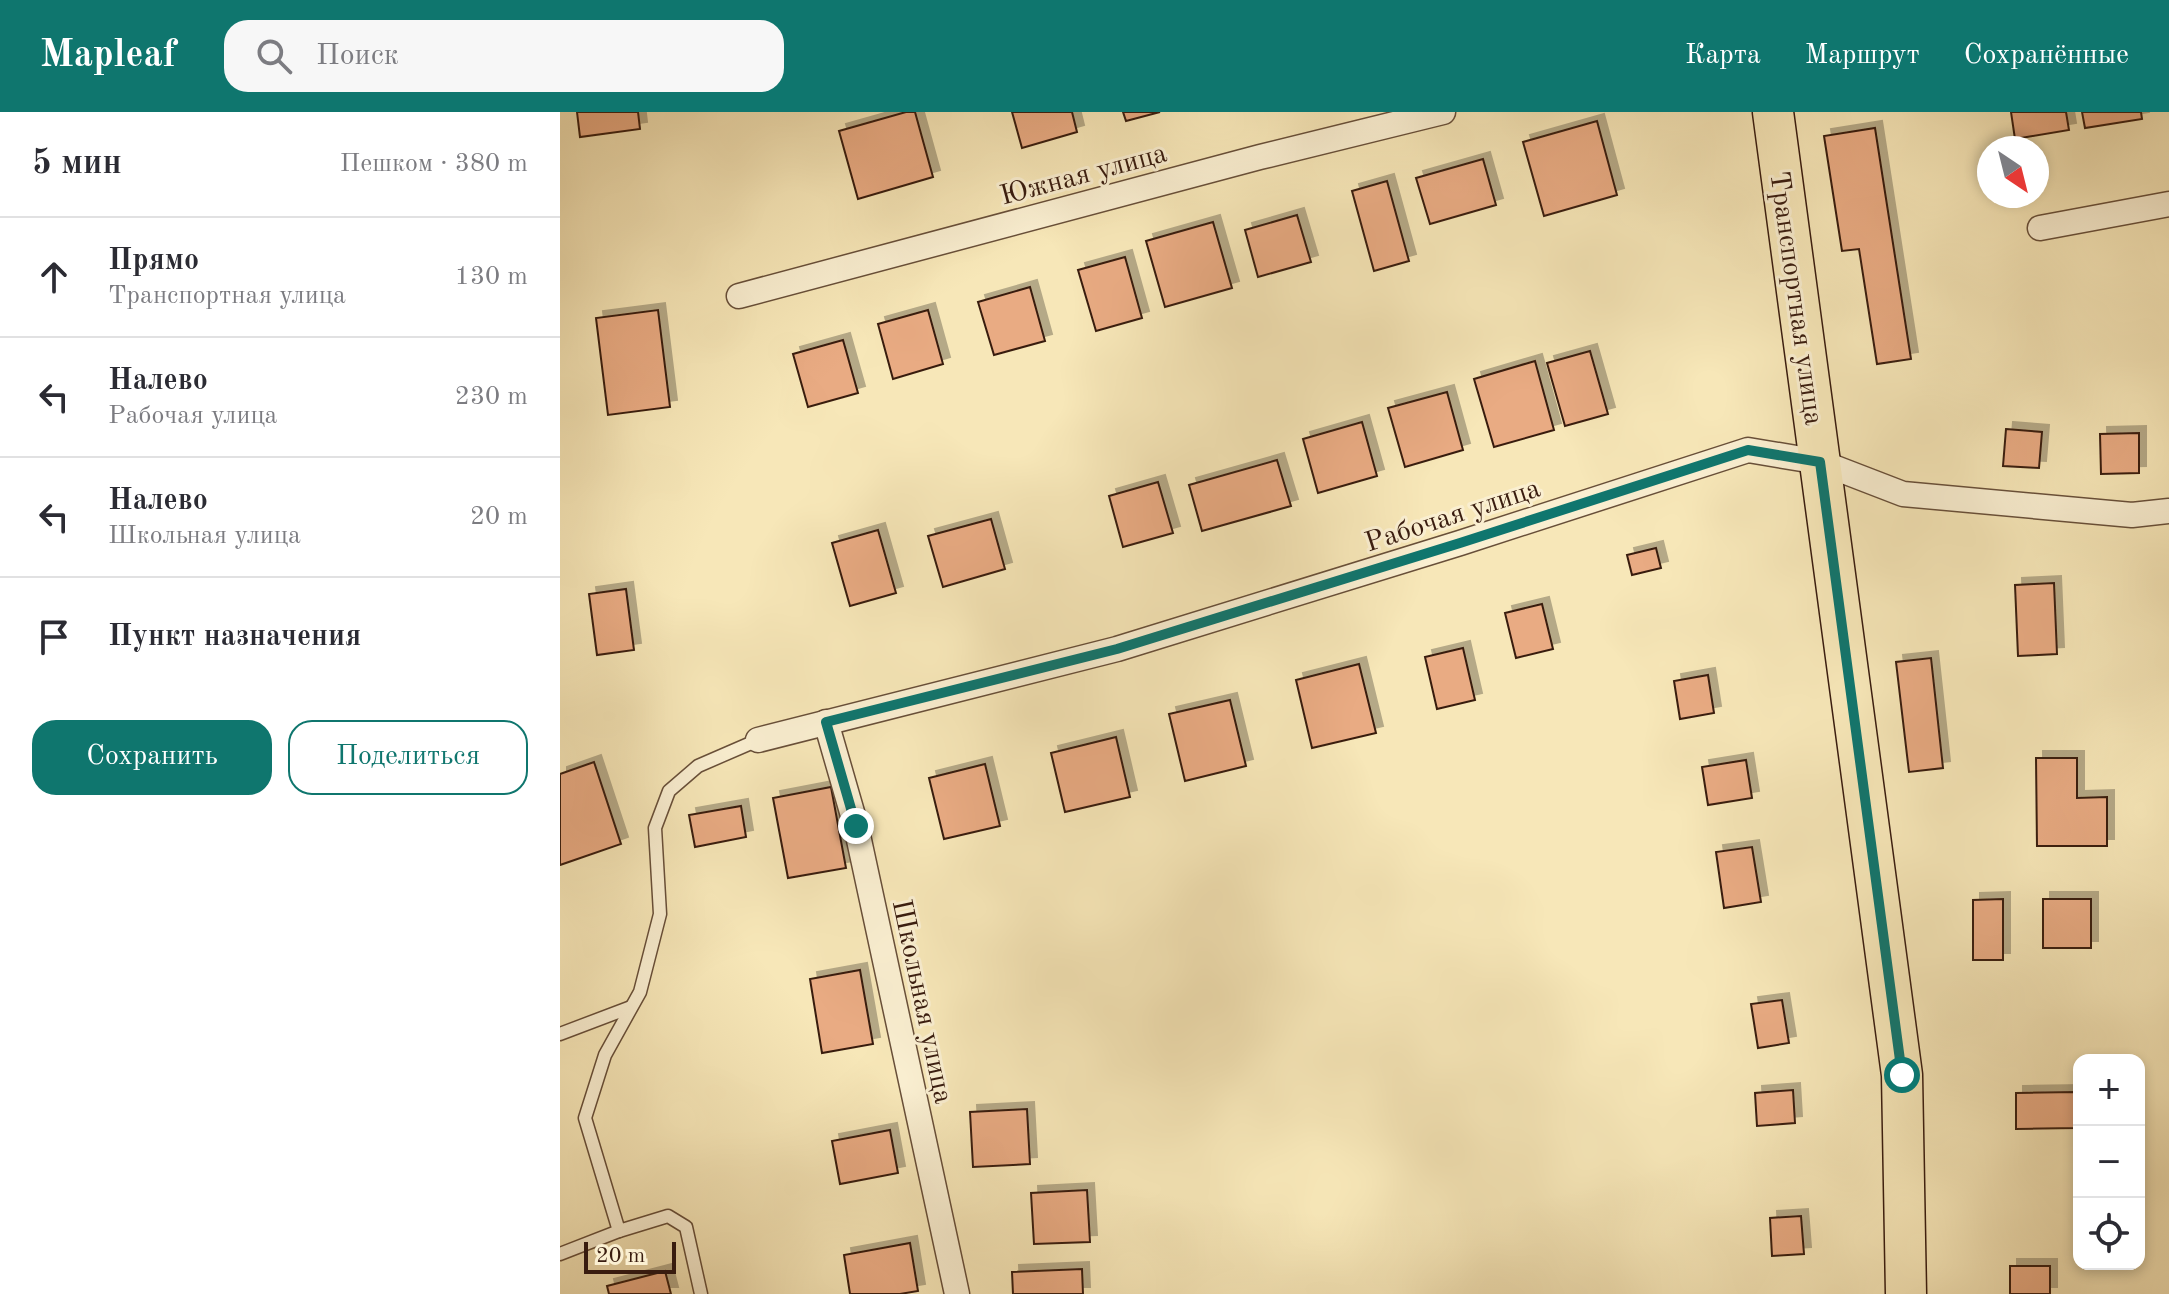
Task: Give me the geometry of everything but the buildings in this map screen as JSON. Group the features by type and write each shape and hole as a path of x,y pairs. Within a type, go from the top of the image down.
{"main road":[{"name":"Транспортная улица","path":"1773,112 1902,1075 1906,1294"}],"street":[{"name":"Южная улица","path":"739,296 1260,157 1443,112"},
{"path":"2040,228 2169,204"},
{"name":"Рабочая улица","path":"758,740 1117,649 1748,450 1820,462 1903,494 2132,515 2169,511"},
{"name":"Школьная улица","path":"826,722 856,826 957,1294"}],"lane":[{"path":"619,1231 585,1118 605,1055 640,992 660,914 655,828 669,791 698,766 758,740"},
{"path":"560,1034 631,1007"},
{"path":"560,1254 668,1216 686,1227 701,1294"}],"route":[{"path":"856,826 826,722 1117,649 1748,450 1820,462 1902,1075"}]}
